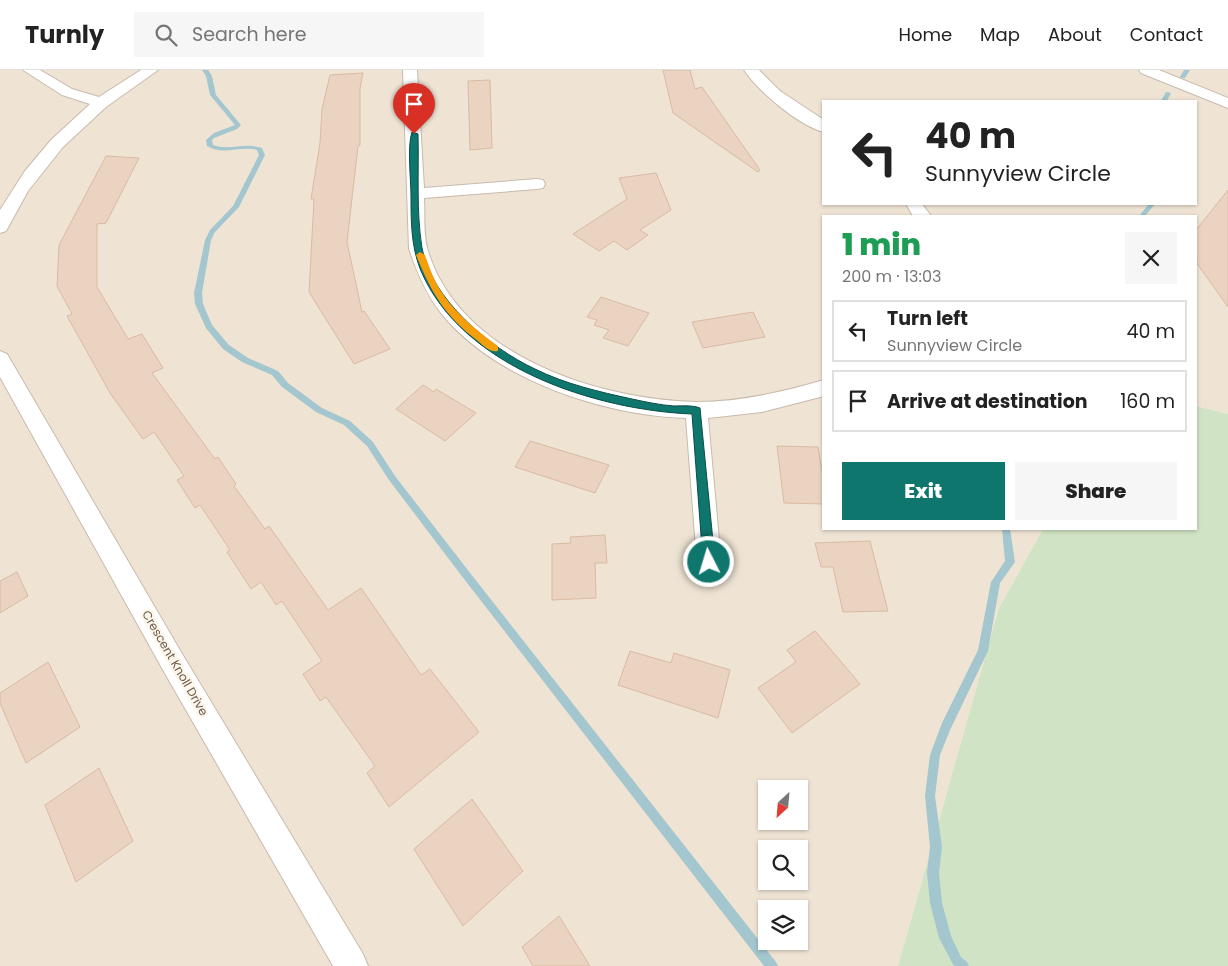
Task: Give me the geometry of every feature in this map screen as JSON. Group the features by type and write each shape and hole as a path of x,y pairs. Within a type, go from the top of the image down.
{"street":[{"path":"30,70 67,92 102,103"},
{"path":"0,227 23,184 47,154 102,103 151,70"},
{"path":"410,70 418,249 434,288 452,314 468,329 530,372 564,385 633,404 672,410 738,408 801,395 822,389"},
{"path":"751,70 757,78 783,100 822,126"},
{"path":"1146,70 1228,103"},
{"path":"415,194 537,184"},
{"name":"Crescent Knoll Drive","path":"2,369 351,966"},
{"path":"696,410 709,562"}],"shaded area":[{"path":"0,70 1228,70 1228,414 1197,406 1197,215 822,215 822,530 1042,530 999,608 898,966 0,966"}],"green space":[{"path":"1197,406 1228,414 1228,966 898,966 999,608 1042,530 1197,530"}],"building":[{"path":"663,70 690,70 695,89 702,87 760,170 758,172 673,113"},
{"path":"363,73 360,88 360,145 358,146 347,242 362,312 364,311 390,349 354,364 309,292 314,199 311,199 320,143 322,109 330,75"},
{"path":"490,80 492,148 470,150 468,81"},
{"path":"106,156 139,158 106,223 97,224 97,287 128,339 142,334 163,368 152,373 215,459 218,457 236,484 234,486 265,529 269,526 328,610 361,588 421,675 430,669 479,732 389,807 367,773 375,766 326,697 320,701 303,674 322,661 282,601 276,605 261,582 251,589 227,552 230,550 200,505 195,508 177,480 184,476 154,432 143,439 110,393 67,316 72,314 57,286 59,245"},
{"path":"656,173 671,210 640,230 648,235 627,250 614,241 599,251 573,234 627,199 619,178"},
{"path":"1228,190 1228,307 1197,263 1197,229"},
{"path":"601,297 649,313 628,346 603,338 609,330 594,325 597,320 587,317"},
{"path":"753,312 765,337 703,348 692,322"},
{"path":"423,385 434,392 436,389 476,413 445,441 396,409"},
{"path":"530,441 609,465 595,493 515,467"},
{"path":"777,446 818,447 822,470 822,504 784,503"},
{"path":"605,535 607,563 595,563 596,598 552,600 552,544 571,543 570,537"},
{"path":"870,541 888,611 843,612 833,567 821,567 815,543"},
{"path":"17,572 28,596 0,613 0,581"},
{"path":"815,631 860,684 792,733 758,688 796,662 787,650"},
{"path":"630,651 671,663 674,653 730,670 718,718 618,685"},
{"path":"48,662 80,727 26,763 0,703 0,693"},
{"path":"99,768 133,841 76,882 45,805"},
{"path":"472,799 523,871 463,926 414,849"},
{"path":"559,916 590,966 533,966 522,947"}],"waterway":[{"path":"205,70 209,76 213,95 238,125 216,134 209,140 210,146 223,149 254,147 260,149 262,155 236,207 212,231 208,240 198,293 199,304 209,326 226,347 245,360 275,373 285,385 319,410 347,423 370,444 392,478 464,572 772,966"},
{"path":"1183,77 1187,70"},
{"path":"1164,100 1168,93"},
{"path":"1143,215 1151,205"},
{"path":"963,966 957,961 945,938 936,903 933,873 936,847 930,796 935,755 946,727 983,651 996,582 1010,562 1006,530"}],"slow traffic":[{"path":"420,255 434,288 452,314 468,329 495,348"}],"route":[{"path":"414,134 415,214 418,249 434,288 452,314 468,329 530,372 564,385 633,404 672,410 696,410 709,562"}]}
